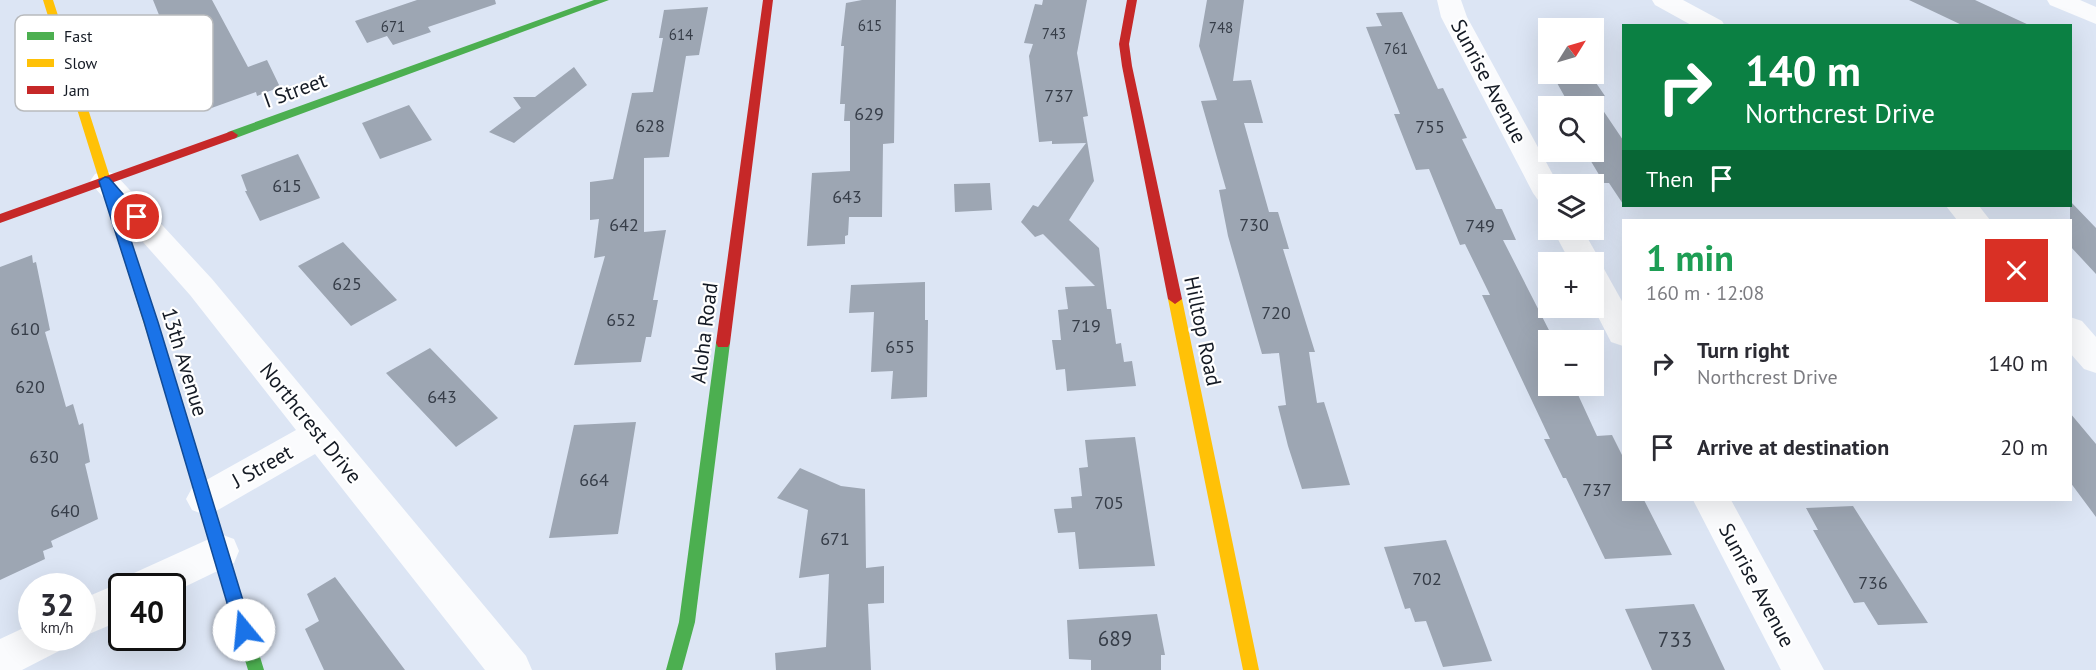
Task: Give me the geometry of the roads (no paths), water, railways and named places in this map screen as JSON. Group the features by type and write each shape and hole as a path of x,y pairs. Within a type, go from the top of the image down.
{"street":[{"name":"13th Avenue","path":"48,0 53,15"},
{"name":"I Street","path":"0,219 603,0"},
{"name":"Aloha Road","path":"674,670 687,622 768,0"},
{"name":"Hilltop Road","path":"1132,0 1124,44 1127,66 1251,670"},
{"name":"Sunrise Avenue","path":"1449,0 1454,17 1538,174"},
{"path":"1664,0 1709,24"},
{"path":"2059,0 2096,16"},
{"name":"13th Avenue","path":"83,111 151,322 256,670"},
{"name":"Northcrest Drive","path":"105,181 201,287 511,670"},
{"path":"1962,207 1973,219"},
{"path":"1604,298 1622,331"},
{"path":"2072,332 2096,360"},
{"name":"J Street","path":"205,499 320,434"},
{"name":"Sunrise Avenue","path":"1713,501 1803,670"},
{"path":"175,573 220,551"},
{"path":"0,660 18,651"}]}
